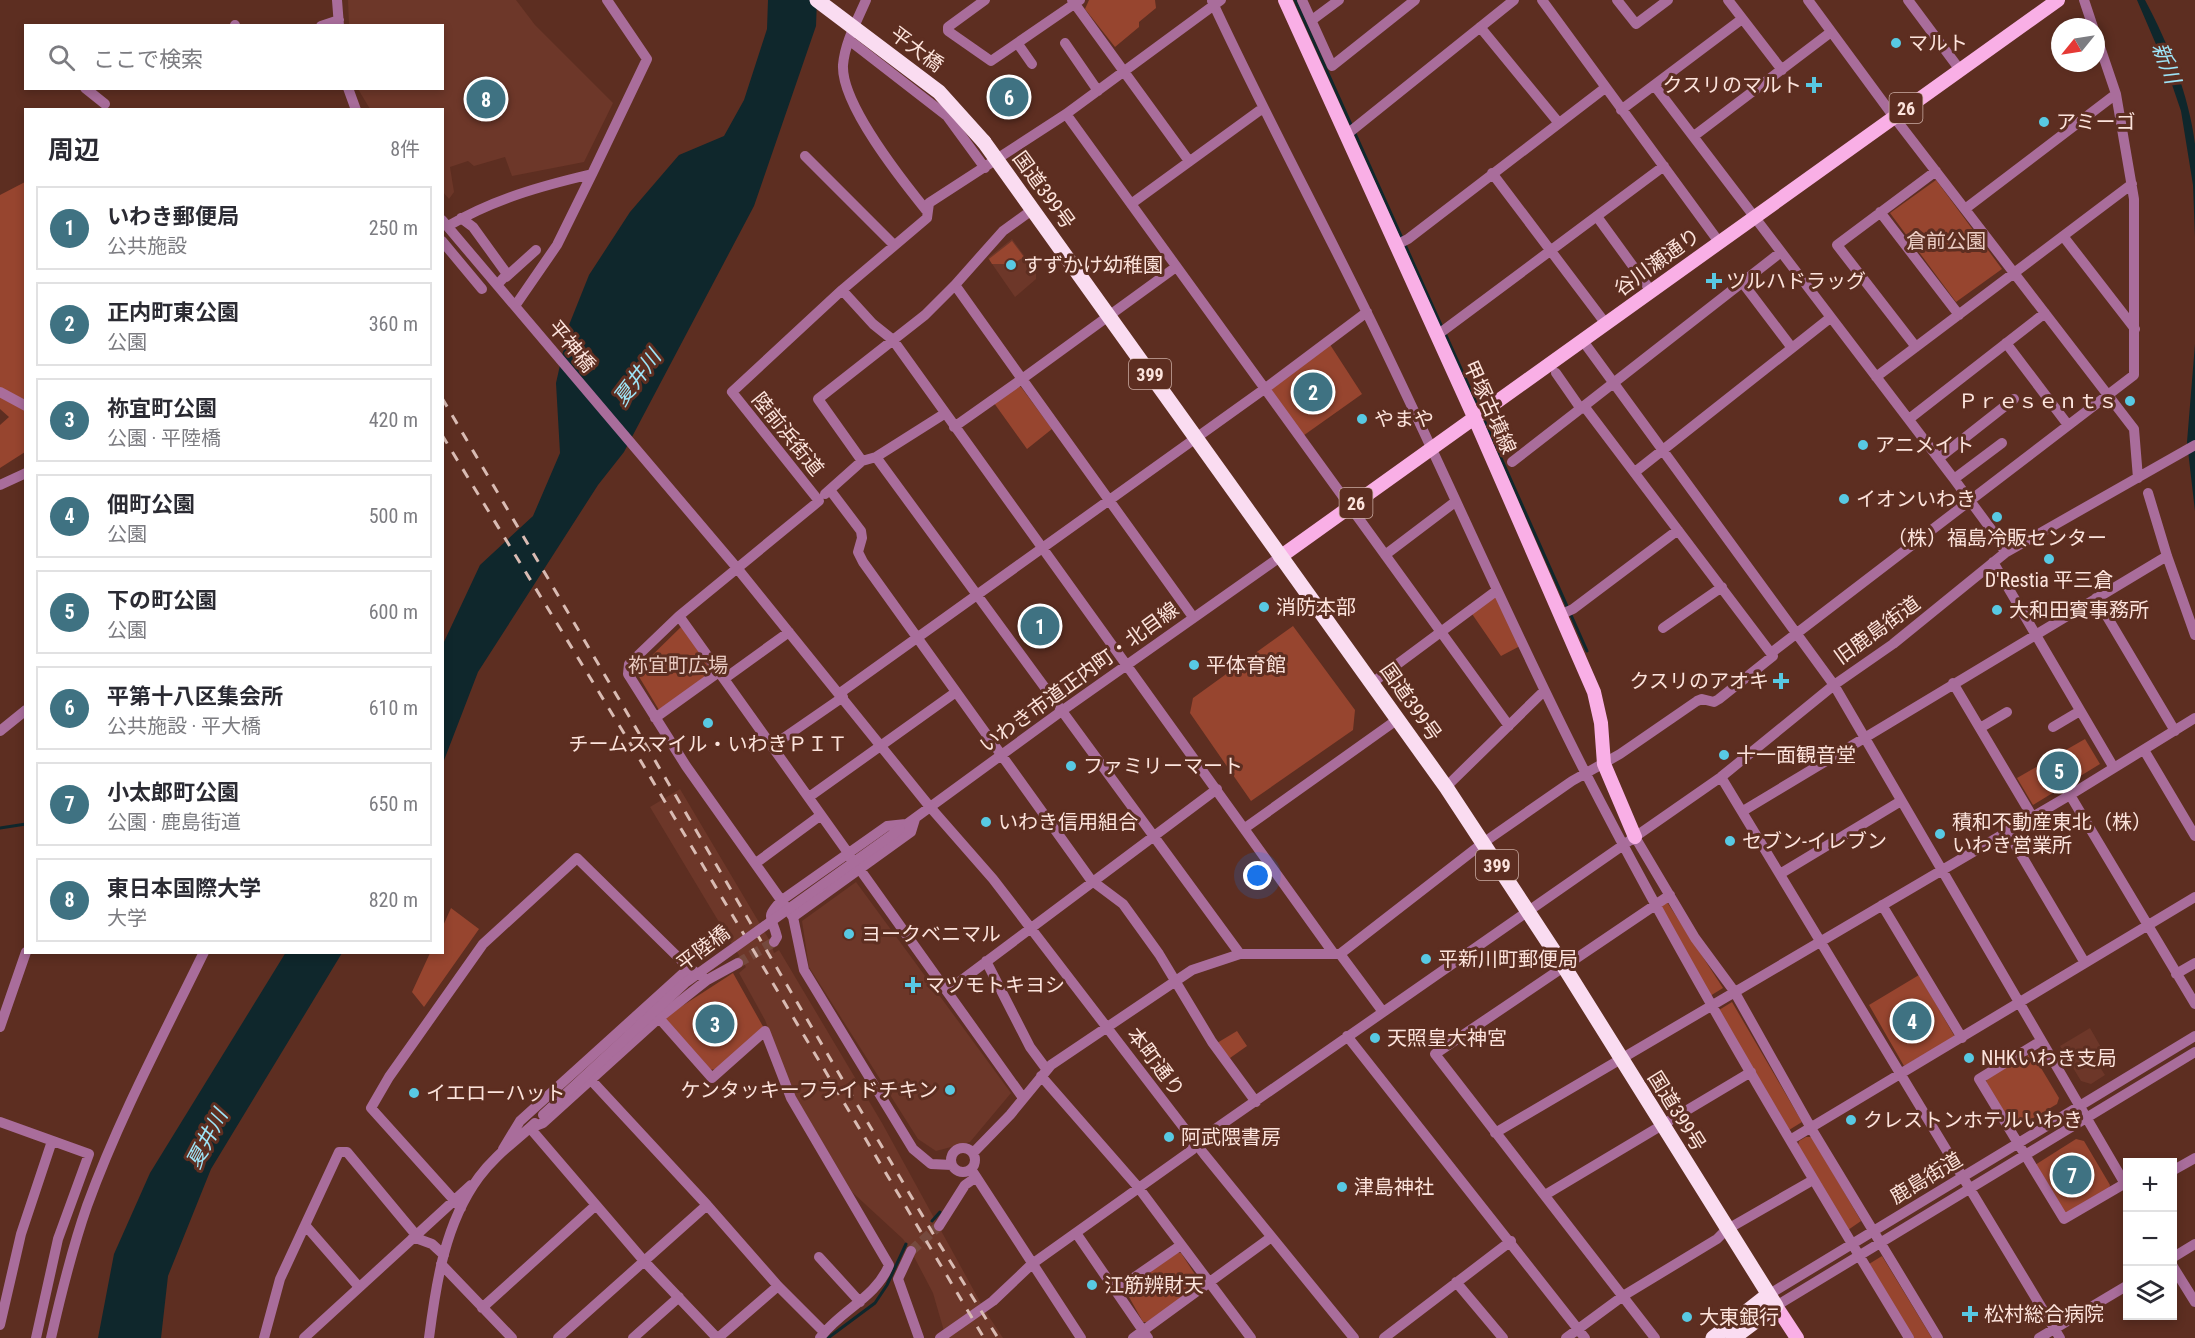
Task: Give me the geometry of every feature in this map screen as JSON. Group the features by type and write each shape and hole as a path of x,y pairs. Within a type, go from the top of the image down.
{"highway":[{"name":"平大橋","path":"817,0 939,92 984,142"},
{"name":"国道399号","path":"984,142 991,164 1032,210 1446,787 1563,965 1772,1301"},
{"path":"1713,1338 1772,1301"},
{"path":"1733,1338 1772,1301"}],"main road":[{"name":"甲塚古墳線","path":"1285,0 1309,30 1350,130 1442,332 1475,419 1562,614 1594,692 1601,723 1604,764 1629,841"},
{"name":"谷川瀬通り","path":"1280,556 1475,419 2058,0"},
{"path":"1772,1301 1797,1338"}],"street":[{"path":"338,0 339,23"},
{"path":"517,308 556,245 647,59 607,0"},
{"path":"866,0 849,40 843,63 844,85 861,118 926,210 929,203 1066,114 1215,2 1263,108 1367,312 1496,591 1586,774 1629,841 1670,895 1695,938 1734,990 1811,1128 1938,1338"},
{"path":"985,0 948,27 948,31 991,61 1076,1 1189,161"},
{"path":"1302,0 1309,30 1332,66 1415,0"},
{"path":"1309,30 1339,0"},
{"path":"1350,130 1514,0"},
{"path":"1542,0 1719,242"},
{"path":"1617,0 1636,24 1668,0"},
{"path":"1728,0 1782,70"},
{"path":"1808,0 1894,117 2133,429 2138,478"},
{"path":"1908,0 1960,70"},
{"path":"2084,0 2090,18"},
{"path":"1621,110 1742,19"},
{"path":"1480,27 1558,122"},
{"path":"1694,136 1832,32"},
{"path":"849,40 947,116 991,164"},
{"path":"1065,43 1098,91"},
{"path":"1018,44 1032,64"},
{"path":"973,1153 1044,1073 1174,982 1202,965 1240,954 1337,954 1483,843 1586,774 1697,701 1702,699 1714,702 1719,699 1773,656 1772,653 1797,632 2134,375 2135,222 2132,184 2116,94 2105,62"},
{"path":"1654,85 1969,499 1999,540 2005,554"},
{"path":"1401,242 1605,88"},
{"path":"87,90 106,107"},
{"path":"101,90 106,107"},
{"path":"349,90 355,108"},
{"path":"1965,208 2116,94"},
{"path":"1131,204 1263,108"},
{"path":"1066,114 1263,390 1509,726"},
{"path":"805,156 894,245"},
{"path":"1442,332 1598,218 1664,166"},
{"path":"1916,347 1837,245 1936,171"},
{"path":"1492,173 1606,324"},
{"path":"445,223 528,189 592,174"},
{"path":"1876,377 2132,184"},
{"name":"陸前浜街道","path":"793,916 655,718 628,674 629,664 680,616 819,501 732,392 842,290 927,218 926,210"},
{"path":"862,461 818,399 925,315 1003,231 1032,210"},
{"path":"1880,212 1959,315"},
{"path":"461,218 473,227 504,270 506,277"},
{"path":"1598,218 1651,291"},
{"name":"平神橋","path":"445,223 737,568"},
{"path":"2063,236 2136,330"},
{"path":"458,238 445,244 482,289"},
{"path":"497,285 536,250"},
{"path":"1512,462 1614,385 1781,252"},
{"path":"954,427 1176,267"},
{"path":"1742,282 1792,348"},
{"path":"955,285 1193,617"},
{"path":"842,290 873,324 893,340 1126,665 1337,954 1383,1012"},
{"path":"772,746 1367,312"},
{"path":"1909,419 2045,313"},
{"path":"1635,472 1830,318"},
{"path":"1583,341 1834,685 2123,1181"},
{"path":"2006,343 2068,425"},
{"path":"1556,373 1635,472 1772,653"},
{"path":"0,392 24,405"},
{"path":"1939,459 2014,399"},
{"path":"819,501 862,461 876,457 944,414"},
{"path":"1954,480 2002,443"},
{"name":"旧鹿島街道","path":"940,1338 993,1301 1032,1264 1192,1150 1194,1143 1721,777 1834,685 1893,644 1993,562 2195,445"},
{"path":"876,457 1240,954"},
{"path":"0,485 24,474"},
{"path":"830,490 861,531 862,538 858,552 864,562 1091,880 1123,904 1159,954 1212,1042 1256,1102"},
{"path":"2148,493 2195,635"},
{"path":"1384,555 1455,502"},
{"path":"1562,614 1573,609 1678,530"},
{"name":"いわき市道正内町・北目線","path":"908,824 1063,710 1280,556"},
{"path":"1743,811 2167,556"},
{"path":"1993,562 2114,768"},
{"path":"737,568 930,807"},
{"path":"1663,628 1722,587"},
{"path":"1372,683 1440,630 1496,591"},
{"path":"2096,598 2175,731"},
{"path":"680,616 1023,1098"},
{"path":"655,718 789,632"},
{"path":"1953,683 2032,816"},
{"path":"1446,787 1544,691"},
{"path":"809,797 957,692"},
{"path":"2053,727 2080,711"},
{"path":"0,730 24,712"},
{"path":"1980,729 2007,712"},
{"path":"1495,1133 1734,990 2070,795 2195,718"},
{"path":"1245,828 1398,719"},
{"path":"2144,750 2195,836"},
{"path":"1721,777 1822,940 2058,1333"},
{"path":"947,991 1091,880 1217,789"},
{"path":"2070,795 2195,1004"},
{"path":"1780,874 1901,801"},
{"name":"本町通り","path":"930,807 1030,927 1194,1143 1354,1338"},
{"path":"756,863 821,815"},
{"path":"774,942 777,937 770,912 782,900 887,826 908,824 911,832 793,916 804,970 913,1149 931,1164 952,1165 961,1172 973,1174 1080,1338"},
{"name":"平陸橋","path":"530,1128 685,983 908,824"},
{"path":"2007,831 2085,963"},
{"path":"1629,841 1657,903 1711,1004 1813,1180 1909,1338"},
{"path":"458,1204 371,1108 389,1077 483,945 577,858 689,968 706,980"},
{"path":"1655,1338 1435,1054 1563,965 1670,895"},
{"path":"1790,1140 2195,897"},
{"path":"1882,905 1962,1038"},
{"path":"0,1027 25,954"},
{"path":"51,1338 84,1217 109,1149 141,1078 203,954"},
{"path":"986,961 1044,1073 1138,1187 1209,1285 1248,1334 1234,1338"},
{"path":"304,1338 415,1236 458,1204 477,1178 504,1149 530,1128 543,1123 659,1018 706,980 738,963"},
{"path":"2176,974 2195,963"},
{"path":"504,1149 520,1121 689,968"},
{"path":"659,1018 712,1078 765,1032 791,1098 889,1265 919,1338"},
{"path":"1347,1036 1511,1241 1582,1334"},
{"name":"鹿島街道","path":"1772,1301 1852,1244 2195,1036"},
{"path":"2036,1044 1979,1078 2024,1155 2064,1220 2123,1188"},
{"name":"鹿島街道","path":"1772,1301 1859,1256 2195,1052"},
{"path":"1545,1195 1751,1072"},
{"path":"591,1080 707,1205 822,1335 892,1277 911,1251"},
{"path":"0,1122 89,1154 58,1239 36,1338"},
{"path":"530,1128 644,1260 718,1338 778,1286"},
{"path":"0,1325 21,1234 52,1140"},
{"path":"939,1226 973,1174 975,1160 973,1153 967,1149 956,1151 952,1157 952,1165"},
{"path":"264,1338 280,1279 339,1152 347,1152 415,1236 432,1244 482,1308 512,1338"},
{"path":"2177,1168 2195,1158"},
{"path":"1566,1338 1582,1334 1623,1296 1717,1239 1726,1230 1813,1180"},
{"path":"429,1338 437,1279 458,1204"},
{"path":"482,1308 596,1205"},
{"path":"558,1338 707,1205"},
{"path":"305,1225 359,1287"},
{"path":"1076,1233 1145,1334"},
{"path":"1133,1338 1145,1334 1270,1238"},
{"path":"1384,1338 1511,1241"},
{"path":"2177,1255 2195,1244"},
{"path":"1116,1290 1181,1245"},
{"path":"819,1257 860,1302"},
{"path":"2173,1266 2195,1302"},
{"path":"1456,1281 1503,1338"},
{"path":"2039,1338 2058,1333 2123,1288"},
{"path":"633,1338 679,1297"}],"shaded area":[{"path":"348,0 516,0 535,25 613,103 584,162 512,176 505,157 474,166 468,161 450,167 454,192 449,199 444,193 444,108 369,108 359,90 444,90 444,24 349,24"},
{"name":"すずかけ幼稚園","path":"1012,239 1036,272 1036,279 1015,297 988,258"},
{"path":"680,789 770,941 774,953 779,950 882,1123 984,1309 1003,1338 946,1338 933,1293 911,1251 903,1239 852,1192 792,1091 765,1020 739,973 746,967 650,807"},
{"path":"856,882 1011,1093 970,1142 936,1151 918,1139 809,967 802,921"},
{"path":"2090,1028 2102,1049 2092,1055 2105,1075 2091,1084 2081,1081 2060,1046"}],"green space":[{"path":"1089,0 1155,0 1156,8 1139,22 1139,27 1115,47 1085,9"},
{"name":"倉前公園","path":"1936,180 2002,269 1956,302 1890,213"},
{"path":"24,183 24,453 0,468 0,425 9,417 0,409 0,195"},
{"path":"1012,241 1024,257 1012,264 992,264 989,259"},
{"path":"1329,343 1362,394 1300,438 1264,390"},
{"path":"1016,386 1021,387 1052,429 1027,449 994,403"},
{"path":"1496,592 1522,645 1501,656 1470,611"},
{"name":"祢宜町広場","path":"682,626 712,672 659,710 638,675 640,667"},
{"path":"1293,626 1355,710 1353,730 1251,801 1190,713 1193,698"},
{"path":"2085,739 2100,764 2033,805 2017,778"},
{"path":"1667,902 1723,988 1710,996 1661,906"},
{"path":"451,908 479,929 424,1007 412,992 430,954 444,954 444,924"},
{"path":"733,973 765,1030 720,1069 707,1070 662,1019"},
{"path":"1919,975 1955,1037 1904,1066 1869,1005"},
{"path":"1732,1002 1802,1122 1789,1130 1719,1010"},
{"path":"1237,1031 1247,1046 1230,1058 1217,1043"},
{"path":"2032,1053 2059,1098 2057,1104 2013,1130 1986,1083 1987,1078"},
{"path":"1812,1137 1861,1221 1848,1230 1798,1145 1799,1141"},
{"path":"2076,1139 2084,1141 2110,1185 2109,1189 2067,1214 2063,1213 2035,1165"},
{"path":"1177,1252 1181,1253 1200,1282 1200,1286 1147,1322 1143,1322 1124,1288"},
{"path":"1882,1256 1932,1338 1913,1338 1869,1264"}],"water":[{"name":"夏井川","path":"768,0 817,0 816,26 754,206 624,452 598,485 478,672 444,760 444,642 480,565 533,516 560,453 556,383 569,325 589,275 630,212 679,155 724,136 744,100 767,29"},
{"name":"新川","path":"2137,0 2145,0 2154,17 2183,88 2188,107 2195,144 2195,237 2193,185 2181,111 2167,70"},
{"path":"2195,344 2195,511 2187,442"},
{"name":"夏井川","path":"285,954 341,954 211,1169 168,1276 161,1338 98,1338 114,1254 150,1173"}],"waterway":[{"path":"1295,0 1442,327"},
{"path":"1445,333 1476,402"},
{"path":"1485,422 1587,651"},
{"path":"0,828 24,824"},
{"path":"932,1221 940,1212"},
{"path":"828,1338 875,1303 887,1285 906,1244"}],"tunnel":[{"path":"738,963 774,942"},
{"path":"911,1251 939,1226"}],"railway":[{"path":"444,401 935,1237 998,1338"},
{"path":"444,438 633,748 984,1338"}],"place":[{"name":"マルト","path":"1896,43"},
{"name":"クスリのマルト","path":"1814,85"},
{"name":"平第十八区集会所","path":"1009,97"},
{"name":"東日本国際大学","path":"486,99"},
{"name":"アミーゴ","path":"2044,122"},
{"name":"すずかけ幼稚園","path":"1011,265"},
{"name":"ツルハドラッグ","path":"1714,281"},
{"name":"正内町東公園","path":"1313,392"},
{"name":"Ｐｒｅｓｅｎｔｓ","path":"2130,401"},
{"name":"やまや","path":"1362,419"},
{"name":"アニメイト","path":"1863,445"},
{"name":"イオンいわき","path":"1844,499"},
{"name":"（株）福島冷販センター","path":"1997,517"},
{"name":"D'Restia 平三倉","path":"2049,559"},
{"name":"消防本部","path":"1264,607"},
{"name":"大和田賓事務所","path":"1997,610"},
{"name":"いわき郵便局","path":"1040,626"},
{"name":"平体育館","path":"1194,665"},
{"name":"クスリのアオキ","path":"1781,681"},
{"name":"チームスマイル・いわきＰＩＴ","path":"708,723"},
{"name":"十一面観音堂","path":"1724,755"},
{"name":"ファミリーマート","path":"1071,766"},
{"name":"下の町公園","path":"2059,771"},
{"name":"いわき信用組合","path":"986,822"},
{"name":"積和不動産東北（株） いわき営業所","path":"1940,834"},
{"name":"セブン-イレブン","path":"1730,841"},
{"name":"ヨークベニマル","path":"849,934"},
{"name":"平新川町郵便局","path":"1426,959"},
{"name":"マツモトキヨシ","path":"913,985"},
{"name":"佃町公園","path":"1912,1021"},
{"name":"祢宜町公園","path":"715,1024"},
{"name":"天照皇大神宮","path":"1375,1038"},
{"name":"NHKいわき支局","path":"1969,1058"},
{"name":"ケンタッキーフライドチキン","path":"950,1090"},
{"name":"イエローハット","path":"414,1093"},
{"name":"クレストンホテルいわき","path":"1851,1120"},
{"name":"阿武隈書房","path":"1169,1137"},
{"name":"小太郎町公園","path":"2072,1175"},
{"name":"津島神社","path":"1342,1187"},
{"name":"江筋辨財天","path":"1092,1285"},
{"name":"松村総合病院","path":"1970,1314"},
{"name":"大東銀行","path":"1687,1317"}]}
